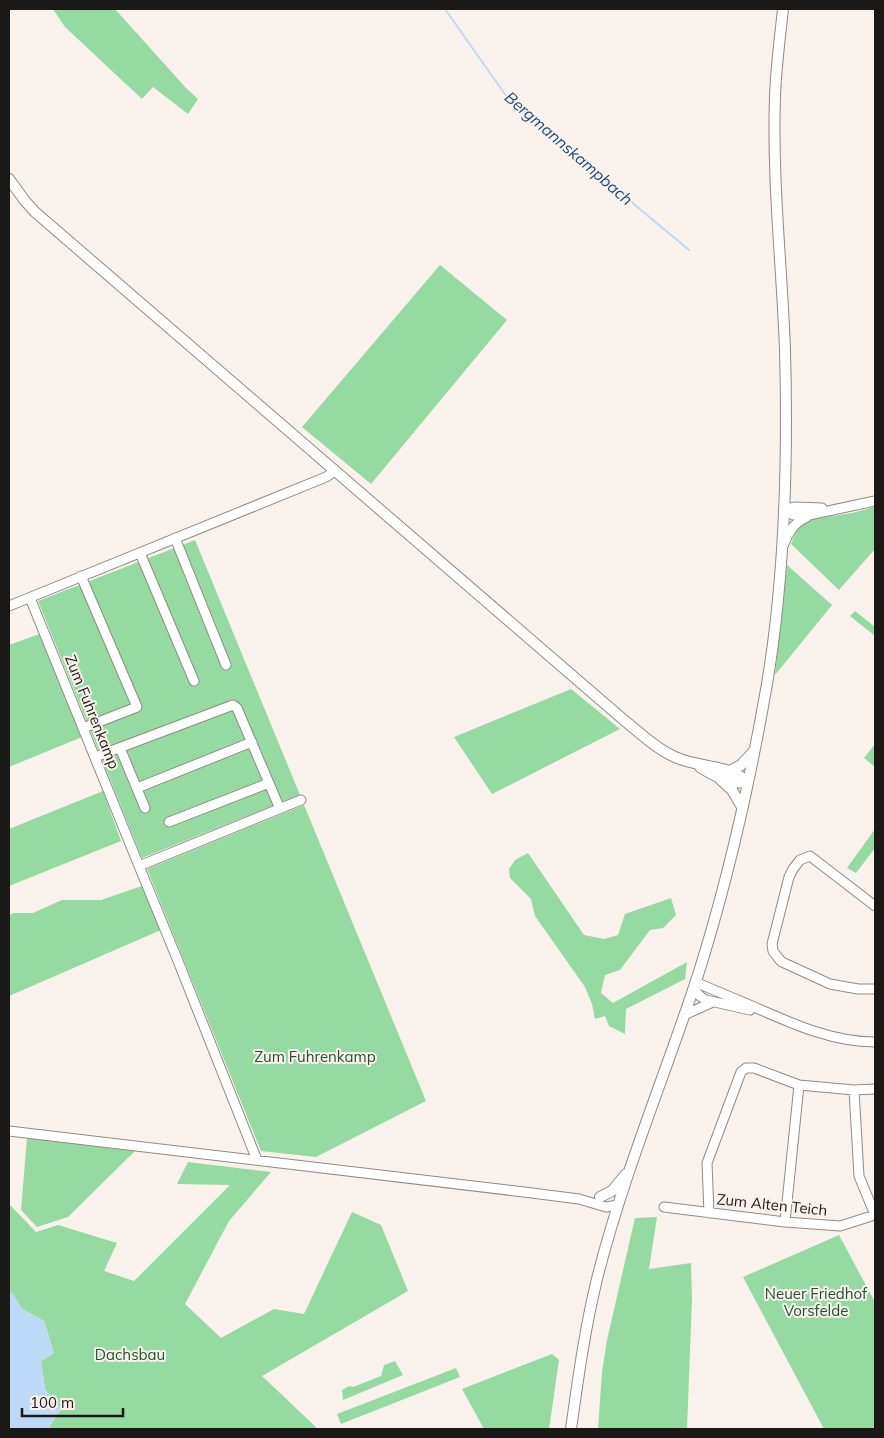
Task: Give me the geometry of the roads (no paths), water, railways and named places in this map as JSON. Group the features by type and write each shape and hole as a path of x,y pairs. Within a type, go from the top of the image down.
{"main road":[{"path":"571,1429 587,1323 596,1280 618,1205 694,985 725,882 768,682 778,598 784,509 785,351 776,189 775,121 775,94 783,9"},
{"path":"9,179 25,202 35,212 625,721 675,757 696,764 730,771 740,775 748,782"},
{"path":"730,771 741,765 754,750"},
{"path":"696,764 720,778 739,784 748,782"},
{"path":"720,778 732,790 742,807"},
{"path":"600,1197 616,1187 632,1165"}],"street":[{"path":"9,606 326,476 332,473 334,469"},
{"path":"784,509 793,515 809,515 875,501"},
{"path":"784,509 796,507 842,508"},
{"path":"781,551 792,527 809,515"},
{"path":"176,538 226,664"},
{"path":"140,553 194,680"},
{"path":"81,576 136,707 83,728"},
{"name":"Zum Fuhrenkamp","path":"30,598 258,1160"},
{"path":"95,757 233,704 237,708 280,809"},
{"path":"137,788 252,742"},
{"path":"120,748 145,808"},
{"path":"169,822 269,783"},
{"path":"138,866 301,800"},
{"path":"875,906 810,856 800,860 789,877 772,944 773,951 782,962 830,984 858,989 875,989"},
{"path":"694,985 701,997 713,1002 767,1014"},
{"path":"694,985 804,1029 844,1040 875,1042"},
{"path":"684,1015 713,1002"},
{"path":"709,1213 707,1163 741,1072 746,1068 754,1068 799,1085 854,1090 875,1089"},
{"path":"786,1222 799,1085"},
{"path":"854,1090 859,1176 875,1215"},
{"path":"9,1131 579,1199 606,1207 618,1205"},
{"path":"579,1199 600,1197 610,1199 618,1205"},
{"name":"Zum Alten Teich","path":"664,1207 786,1222 840,1226 875,1215"}],"water":[{"path":"9,1292 12,1293 22,1309 44,1321 54,1353 41,1361 45,1389 61,1409 48,1429 9,1429"}],"waterway":[{"name":"Bergmannskampbach","path":"445,9 509,100 689,250"}],"park label":[{"name":"Neuer Friedhof Vorsfelde","path":"816,1302"},
{"name":"Dachsbau","path":"130,1355"}]}
